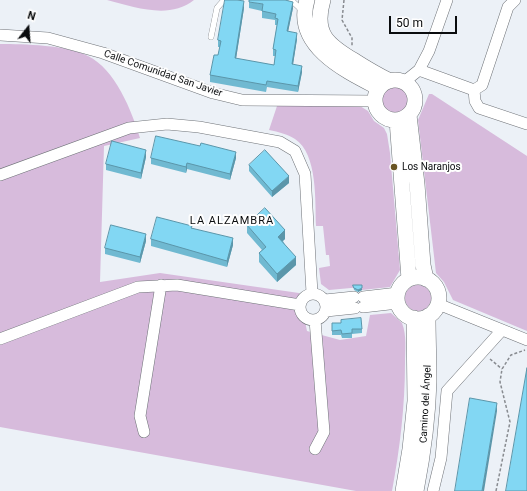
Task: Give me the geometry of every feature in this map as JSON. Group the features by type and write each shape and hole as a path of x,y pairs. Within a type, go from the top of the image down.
{"street":[{"path":"323,0 319,20 323,35 331,45 387,88"},
{"path":"306,6 309,33 325,55 334,63 387,88 413,91 415,97 413,110 403,118 389,120 382,116 377,109 387,88 419,70 429,51 447,0"},
{"path":"474,90 482,85 508,7 515,0"},
{"name":"Calle Comunidad San Javier","path":"0,35 48,38 103,53 213,93 242,100 387,88"},
{"path":"419,70 474,90"},
{"path":"474,90 475,102 478,108 527,124"},
{"path":"403,118 417,184 423,265 426,279"},
{"path":"403,118 409,279"},
{"path":"0,175 129,128 167,124 199,127 280,142 295,151 305,174 312,293"},
{"path":"420,277 426,279 431,282 438,292 438,304 434,311 421,317 404,313 398,298 402,285 409,279 420,277"},
{"path":"144,432 140,416 161,285"},
{"path":"0,339 138,287 176,285 300,305"},
{"path":"312,293 317,294 325,306 322,317 315,320 307,318 301,313 300,305 304,297 312,293"},
{"path":"325,306 398,298"},
{"path":"438,304 527,340"},
{"name":"Camino del Ángel","path":"403,491 410,449 415,401 421,317"},
{"name":"Camino del Ángel","path":"416,491 424,447 429,382 421,317"},
{"path":"315,320 324,432 315,449"},
{"path":"433,491 441,458 448,391 502,330"}],"lane":[{"path":"211,37 216,12 224,0"},
{"path":"291,0 306,6"}],"path":[{"path":"344,0 342,20 353,41 347,57"},
{"path":"496,491 510,422 500,382 502,369 511,355 524,351 527,346"},
{"path":"482,352 502,369"}],"shaded area":[{"path":"107,0 194,0 184,6 163,11 140,8"},
{"path":"0,44 57,47 69,49 88,56 98,62 106,70 121,92 127,104 140,138 104,146 100,282 160,273 299,293 307,331 340,340 366,336 370,315 391,313 402,323 405,333 404,395 400,443 392,491 356,491 0,427"},
{"path":"395,87 404,91 408,100 404,109 395,113 386,109 382,100 386,91"},
{"path":"429,94 432,94 527,156 527,331 453,300 444,282 436,273 418,120"},
{"path":"277,106 360,106 368,111 374,121 384,128 387,134 390,153 400,270 390,287 362,290 362,287 329,290 321,284 319,268 330,266 329,255 326,255 323,226 316,226 314,179 308,156 302,146 295,139 283,133 269,130"},
{"path":"418,285 427,289 431,298 427,307 418,311 409,307 405,298 409,289"}],"building":[{"path":"225,0 244,1 235,58 274,65 276,50 273,49 278,19 275,18 276,14 262,11 263,4 249,2 249,0 285,0 293,2 287,31 297,33 292,64 302,66 298,86 267,81 266,85 210,75 214,55 218,55 221,41 218,40"},
{"path":"156,136 200,146 201,143 236,152 230,174 187,163 186,167 151,158"},
{"path":"112,141 146,150 141,173 106,164"},
{"path":"265,150 289,176 272,191 249,165"},
{"path":"265,208 285,230 278,237 296,257 277,274 259,253 266,247 247,225"},
{"path":"157,217 192,226 191,228 233,238 227,261 151,239"},
{"path":"111,225 146,234 140,257 105,248"},
{"path":"353,285 362,285 362,288 358,290 354,288"},
{"path":"361,318 362,329 352,329 352,333 342,334 341,330 332,331 332,323 341,323 341,320"},
{"path":"527,368 527,491 506,491"},
{"path":"470,398 497,403 482,491 455,491"}],"place":[{"name":"Los Naranjos","path":"394,167"}],"district":[{"name":"LA ALZAMBRA","path":"232,221"}]}
